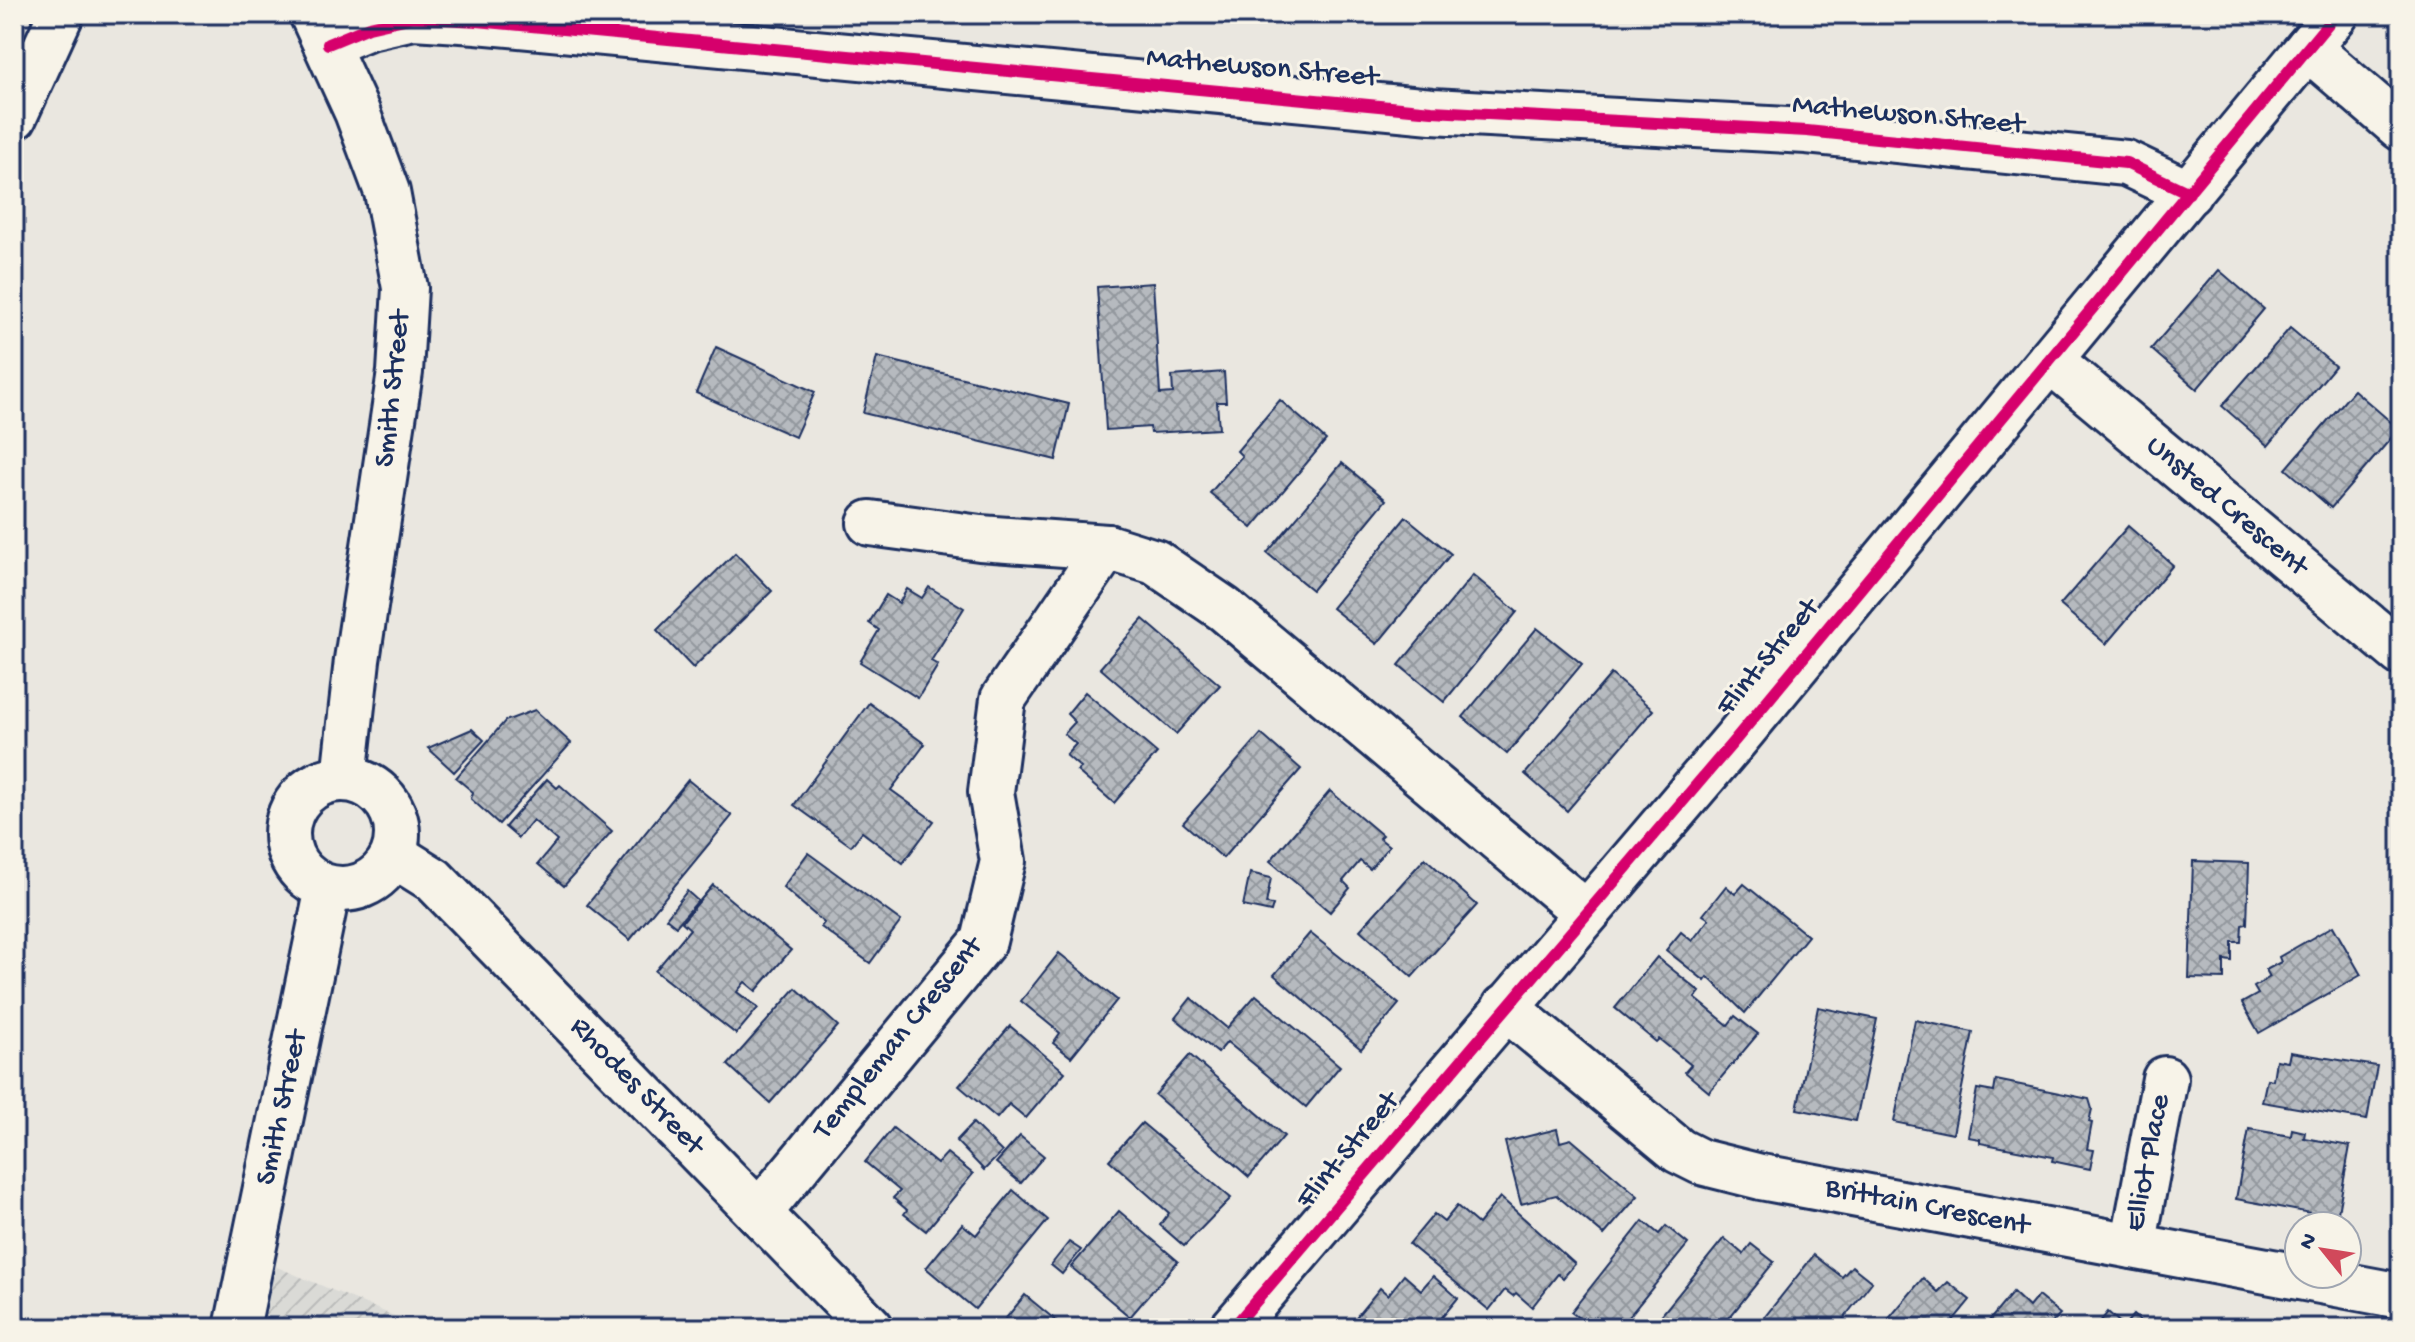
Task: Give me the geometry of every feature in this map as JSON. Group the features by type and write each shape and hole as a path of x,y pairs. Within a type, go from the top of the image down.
{"street":[{"path":"14,117 25,57 61,14"},
{"name":"Flint Street","path":"1233,1328 1586,913 2336,14"},
{"name":"Mathewson Street","path":"320,29 369,27 413,17 477,21 1432,111 1823,132 2126,163 2189,193"},
{"name":"Smith Street","path":"320,29 387,192 405,288 400,372 357,660 344,778"},
{"path":"2308,48 2401,128"},
{"name":"Unsted Crescent","path":"2050,360 2401,653"},
{"path":"870,523 980,538 1107,547 1155,562 1224,609 1586,913"},
{"name":"Templeman Crescent","path":"759,1213 984,941 1003,861 991,792 1003,699 1107,547"},
{"path":"344,778 361,781 389,803 398,837 394,855 386,869 359,887 328,888 311,880 298,868 286,835 289,817 304,795 326,780 344,778"},
{"name":"Rhodes Street","path":"394,855 434,880 871,1328"},
{"name":"Smith Street","path":"237,1328 328,888"},
{"name":"Brittain Crescent","path":"1505,1007 1653,1131 1701,1162 1761,1177 2401,1296"},
{"name":"Elliot Place","path":"2133,1246 2165,1079"}],"shaded area":[{"path":"253,1257 423,1328 237,1328"}],"building":[{"path":"2219,270 2264,309 2197,389 2151,349"},
{"path":"1153,283 1160,394 1173,393 1172,376 1224,372 1226,402 1217,402 1219,429 1151,433 1150,427 1106,430 1097,287"},
{"path":"2290,328 2335,366 2268,446 2222,406"},
{"path":"716,347 815,392 795,437 696,393"},
{"path":"877,357 1069,404 1056,460 863,413"},
{"path":"2354,390 2399,429 2331,508 2286,469"},
{"path":"1280,400 1326,440 1252,528 1210,493 1242,456 1237,451"},
{"path":"1342,463 1386,500 1312,590 1267,553"},
{"path":"1406,517 1451,554 1377,644 1332,608"},
{"path":"2128,526 2173,565 2106,644 2060,605"},
{"path":"735,553 772,591 693,668 657,630"},
{"path":"1473,575 1517,612 1444,702 1399,665"},
{"path":"929,587 964,608 931,661 938,665 918,698 860,662 879,630 869,623 886,595 899,603 907,589 922,598"},
{"path":"1143,619 1220,685 1176,734 1100,668"},
{"path":"1537,628 1582,664 1507,754 1463,717"},
{"path":"1611,674 1653,710 1567,811 1525,774"},
{"path":"1085,692 1157,753 1114,803 1077,771 1081,768 1066,755 1076,744 1064,734 1075,722 1067,714"},
{"path":"869,703 925,744 891,790 934,821 903,863 862,832 851,846 794,805"},
{"path":"535,710 571,743 499,824 471,799 473,792 456,778 505,721"},
{"path":"472,729 484,740 454,772 428,748"},
{"path":"1261,734 1301,769 1223,858 1183,823"},
{"path":"547,779 557,788 560,785 612,831 564,886 538,864 557,841 533,820 518,838 505,827"},
{"path":"688,780 732,816 630,940 587,905"},
{"path":"1330,791 1382,835 1379,838 1389,846 1370,869 1360,861 1343,881 1350,888 1330,912 1270,861"},
{"path":"808,853 901,921 870,963 821,927 824,923 783,887"},
{"path":"1425,858 1477,905 1412,977 1360,930"},
{"path":"2193,861 2249,863 2247,924 2242,925 2241,942 2232,942 2232,961 2224,960 2224,979 2189,978"},
{"path":"1250,873 1271,878 1266,904 1273,905 1271,912 1243,906"},
{"path":"1744,884 1808,936 1745,1013 1708,977 1705,981 1666,950 1681,932 1692,941 1709,919 1703,915 1726,886 1735,894"},
{"path":"713,885 791,950 756,991 745,982 737,992 758,1008 736,1034 655,971 690,929 682,922"},
{"path":"687,891 698,901 676,926 666,918"},
{"path":"2333,926 2361,975 2259,1033 2242,1003 2258,994 2254,987 2270,977 2266,970 2281,962 2279,957"},
{"path":"1310,933 1399,1004 1361,1049 1274,975"},
{"path":"1059,953 1117,1000 1071,1057 1053,1043 1060,1033 1021,1001"},
{"path":"1657,957 1700,992 1695,998 1728,1025 1735,1016 1758,1034 1709,1092 1685,1072 1691,1065 1659,1039 1656,1042 1615,1008"},
{"path":"796,988 838,1026 770,1103 728,1065"},
{"path":"1256,995 1340,1066 1306,1107 1227,1042 1218,1053 1175,1018 1191,998 1227,1028"},
{"path":"1818,1007 1877,1019 1856,1121 1797,1109"},
{"path":"1915,1020 1973,1032 1953,1134 1894,1122"},
{"path":"1010,1026 1065,1072 1026,1118 1009,1104 997,1118 959,1086"},
{"path":"2290,1052 2377,1066 2367,1120 2262,1102 2267,1079 2273,1080 2276,1060 2288,1062"},
{"path":"1190,1055 1284,1136 1249,1177 1155,1095"},
{"path":"1996,1080 2089,1099 2092,1109 2089,1122 2092,1123 2087,1149 2094,1150 2090,1169 2052,1161 2053,1157 1980,1143 1980,1139 1968,1137 1977,1089 1994,1092"},
{"path":"973,1123 1002,1152 984,1170 956,1141"},
{"path":"1142,1123 1231,1198 1184,1246 1160,1225 1169,1213 1109,1160"},
{"path":"893,1128 937,1164 947,1153 973,1174 926,1231 904,1214 907,1210 893,1198 900,1191 865,1162"},
{"path":"1557,1129 1560,1142 1571,1139 1638,1196 1604,1235 1556,1195 1521,1204 1505,1142"},
{"path":"2249,1129 2291,1136 2292,1129 2305,1132 2304,1138 2350,1146 2338,1210 2294,1210 2236,1199"},
{"path":"1020,1136 1044,1156 1021,1183 996,1163"},
{"path":"1013,1190 1048,1220 975,1309 926,1268 962,1224 976,1235"},
{"path":"1500,1197 1575,1264 1563,1278 1558,1274 1532,1307 1516,1293 1513,1296 1505,1290 1489,1310 1409,1244 1434,1214 1444,1222 1457,1206 1478,1224"},
{"path":"1119,1211 1178,1261 1130,1317 1071,1267"},
{"path":"1643,1221 1659,1234 1666,1226 1688,1244 1627,1319 1634,1324 1631,1328 1592,1328 1571,1312"},
{"path":"1724,1238 1743,1254 1751,1244 1774,1262 1721,1328 1651,1328"},
{"path":"1069,1242 1081,1250 1062,1274 1051,1265"},
{"path":"1814,1255 1842,1277 1852,1266 1872,1282 1836,1328 1756,1328"},
{"path":"1404,1275 1421,1290 1433,1276 1458,1298 1433,1328 1360,1328 1352,1322 1380,1288 1388,1295"},
{"path":"1923,1278 1938,1292 1948,1282 1970,1300 1947,1328 1881,1328"},
{"path":"2013,1292 2029,1307 2038,1296 2060,1314 2047,1328 1983,1328"},
{"path":"1025,1295 1065,1328 998,1328"},
{"path":"2108,1312 2124,1326 2133,1315 2148,1328 2095,1328"}],"cycle path":[{"path":"1233,1328 1735,740 2336,14"},
{"path":"328,44 369,27 413,17 477,21 1432,111 1807,131 2126,163 2189,193"}]}
